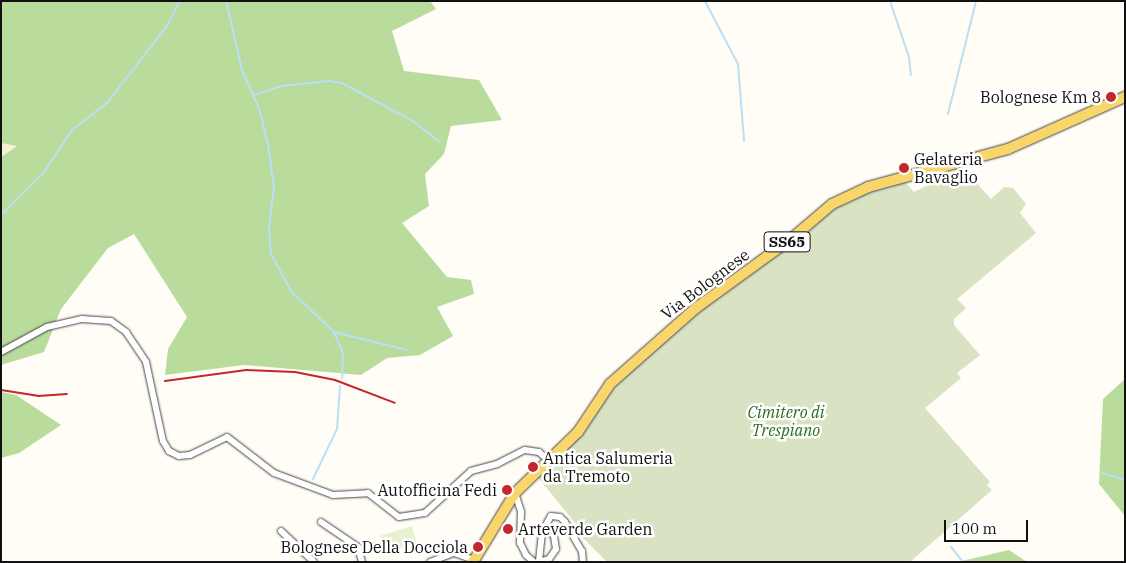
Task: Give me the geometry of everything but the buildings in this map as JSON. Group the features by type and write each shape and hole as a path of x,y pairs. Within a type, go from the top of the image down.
{"main road":[{"name":"Via Bolognese","path":"474,561 515,493 578,432 598,399 625,369 707,299 791,239 840,198 922,171 1008,149 1125,97"}],"street":[{"path":"1,352 48,327 82,319 111,321 126,332 146,362 163,441 169,451 179,456 190,455 227,437 268,470 333,494 368,493 391,514 412,516 430,510 471,471 532,449 549,461"},
{"path":"515,493 521,512 520,543 526,555 534,562"},
{"path":"542,532 549,531 554,536 556,549 549,559 538,562 542,532 548,519 560,517 582,551 583,562"},
{"path":"321,522 358,547 362,562"},
{"path":"281,531 314,562"},
{"path":"430,562 454,553 474,561"}],"shaded area":[{"path":"1,143 17,145 1,157"}],"green space":[{"path":"1,1 430,1 436,9 392,31 404,71 479,80 502,120 451,126 444,154 425,174 429,206 402,223 447,277 471,280 474,294 437,307 453,336 420,355 387,358 361,375 244,365 165,375 168,349 187,317 134,234 108,248 61,309 44,352 1,365 1,157 17,146 1,143"},
{"name":"Cimitero di Trespiano","path":"963,168 991,199 1004,187 1013,188 1026,204 1020,213 1036,233 957,299 966,308 954,319 954,325 980,355 957,373 961,378 925,408 990,482 987,485 992,490 910,562 607,562 582,537 584,534 537,476 583,434 615,385 717,297 842,202 903,180 914,192"},
{"path":"1125,379 1125,516 1099,484 1103,399"},
{"path":"1,392 16,395 61,425 19,453 1,458"},
{"path":"412,526 417,544 385,553 380,536"},
{"path":"1009,550 1027,562 962,562 962,561"}],"waterway":[{"path":"1,215 44,172 72,130 107,103 167,26 180,1"},
{"path":"226,1 242,70 260,111 268,145 274,187 269,228 271,254 291,291 334,332 343,353 342,378"},
{"path":"705,1 738,64 744,141"},
{"path":"890,1 909,57 911,75"},
{"path":"948,114 976,1"},
{"path":"254,95 281,86 329,81 342,83 413,121 440,142"},
{"path":"334,332 407,350"},
{"path":"313,479 337,429 340,386"},
{"path":"1102,473 1125,480"},
{"path":"951,547 963,562"}],"railway":[{"path":"165,381 246,370 295,372 335,380 395,403"},
{"path":"1,390 38,396 67,394"}],"place":[{"name":"Bolognese Km 8","path":"1111,97"},
{"name":"Gelateria Bavaglio","path":"904,168"},
{"name":"Antica Salumeria da Tremoto","path":"533,467"},
{"name":"Autofficina Fedi","path":"507,490"},
{"name":"Arteverde Garden","path":"508,529"},
{"name":"Bolognese Della Docciola","path":"478,547"}]}
